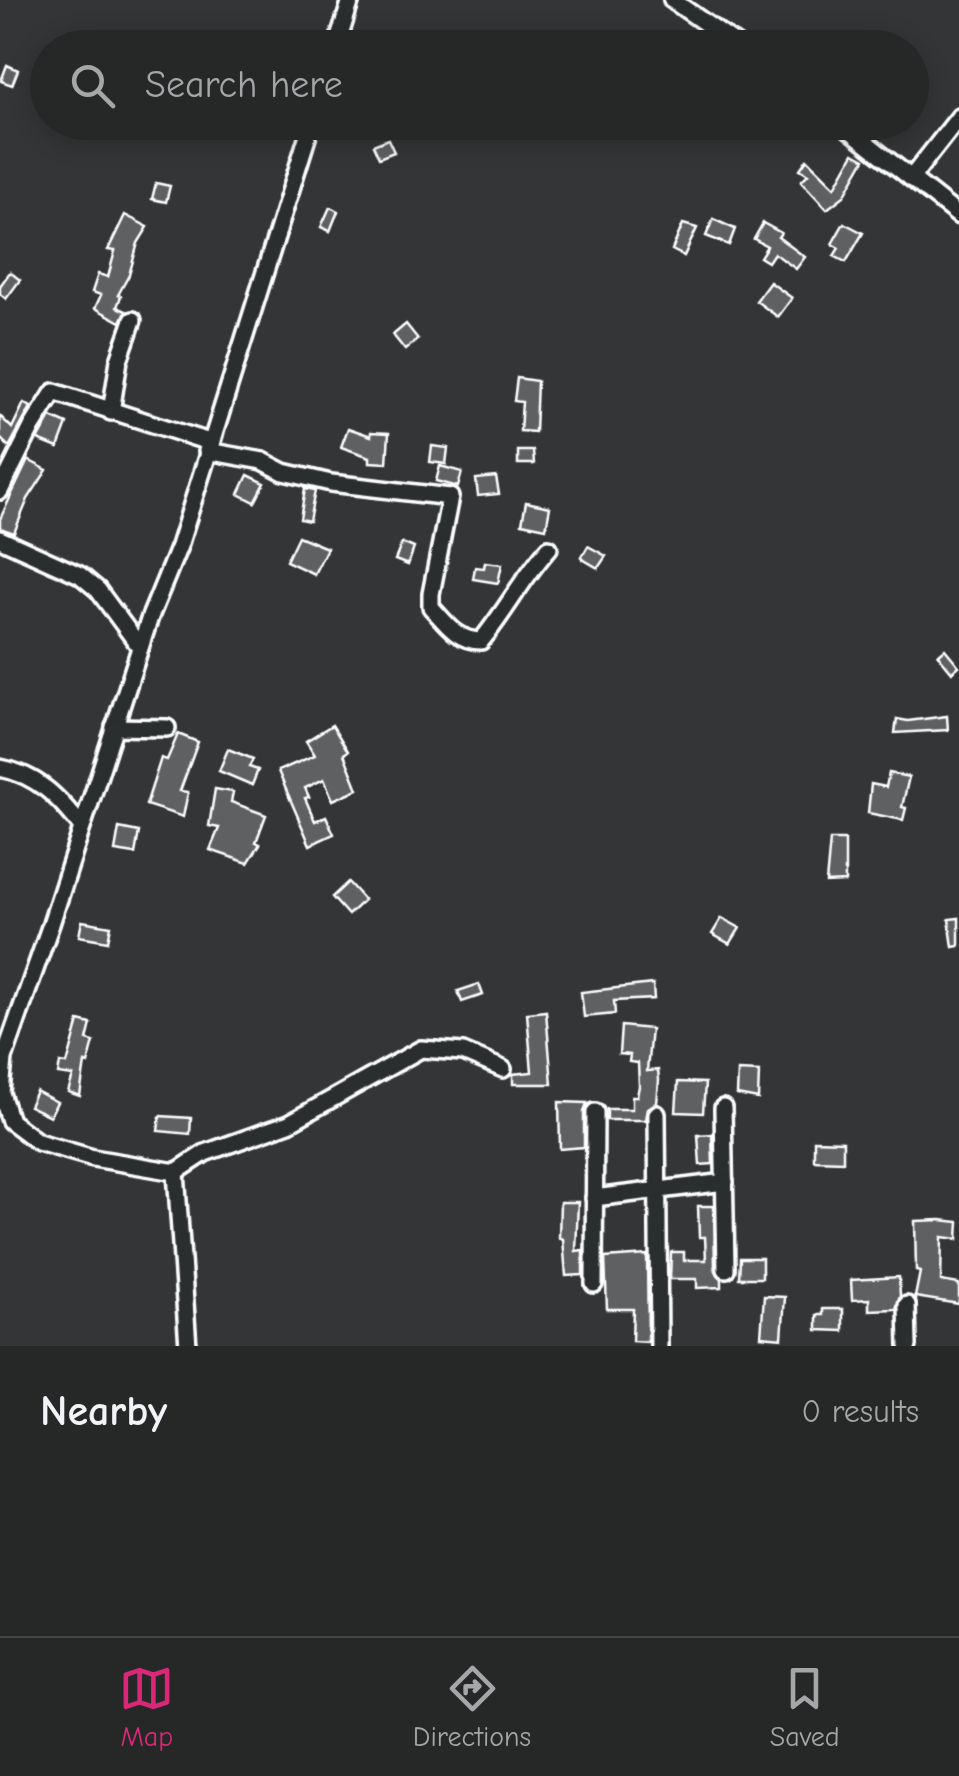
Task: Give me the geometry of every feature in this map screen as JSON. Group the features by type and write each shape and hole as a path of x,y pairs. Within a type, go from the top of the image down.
{"street":[{"path":"342,30 351,0"},
{"path":"672,0 715,30"},
{"path":"912,178 959,117"},
{"path":"308,140 179,546 140,648 4,1058 1,1093 10,1121 38,1142 94,1158 176,1172 206,1153 289,1123 421,1049 462,1052 503,1069"},
{"path":"863,140 959,216"},
{"path":"111,412 119,360 132,320"},
{"path":"0,491 54,392 208,447 263,461 284,472 332,483 450,497 430,594 431,607 456,634 469,641 481,641 548,548"},
{"path":"0,539 80,574 98,590 140,648"},
{"path":"114,727 167,728"},
{"path":"0,768 40,782 82,827"},
{"path":"723,1108 726,1269"},
{"path":"594,1284 596,1112"},
{"path":"658,1114 659,1346"},
{"path":"176,1172 188,1346"},
{"path":"594,1198 724,1182"},
{"path":"907,1306 908,1346"}],"building":[{"path":"7,65 18,70 12,85 1,81"},
{"path":"388,140 394,152 379,158 373,145"},
{"path":"854,153 865,159 844,196 827,209 801,181 808,174 800,169 807,159 835,187"},
{"path":"156,183 170,186 166,202 152,199"},
{"path":"330,207 338,211 330,231 321,227"},
{"path":"125,215 148,227 118,295 121,296 117,307 126,311 121,322 95,308 101,295 92,292 98,274 108,277 115,251 108,250"},
{"path":"713,219 735,229 729,245 706,236"},
{"path":"763,223 781,233 778,237 805,257 796,269 774,253 768,262 760,257 767,246 754,239"},
{"path":"844,223 863,233 846,262 834,256 839,248 832,244"},
{"path":"683,224 697,228 684,256 672,250"},
{"path":"10,272 20,280 6,299 0,294 0,286"},
{"path":"770,282 792,298 778,317 756,301"},
{"path":"406,324 418,339 405,350 393,335"},
{"path":"517,378 537,381 535,432 520,431 522,402 514,401"},
{"path":"24,403 31,407 9,447 0,438 0,416 12,428"},
{"path":"51,417 67,424 58,448 38,440"},
{"path":"348,428 371,436 371,432 389,433 387,463 370,462 370,457 341,447"},
{"path":"432,446 448,448 446,464 430,462"},
{"path":"518,451 533,451 534,464 518,464"},
{"path":"28,460 47,470 28,499 14,533 0,528 0,519"},
{"path":"440,466 462,472 458,487 436,481"},
{"path":"248,475 265,483 255,502 239,494"},
{"path":"496,477 499,494 478,496 476,479"},
{"path":"305,489 315,491 309,521 300,519"},
{"path":"526,502 550,507 546,528 522,523"},
{"path":"298,536 327,548 314,574 286,561"},
{"path":"402,543 414,548 408,565 395,560"},
{"path":"588,546 606,556 598,568 581,558"},
{"path":"485,562 502,564 498,583 473,579 475,567 484,568"},
{"path":"945,649 959,666 952,672 938,655"},
{"path":"947,716 948,730 895,733 897,719"},
{"path":"332,725 348,751 344,754 358,789 333,800 324,779 305,788 315,821 326,816 334,834 310,845 278,771 315,755 306,741"},
{"path":"178,734 198,742 180,791 188,792 183,817 146,805 161,758 167,760"},
{"path":"228,749 253,759 249,767 258,770 252,785 219,771"},
{"path":"889,773 909,777 903,820 868,813 871,784 886,787"},
{"path":"215,789 233,792 231,802 266,815 256,842 260,844 248,863 210,850 219,828 209,826"},
{"path":"119,828 139,832 135,854 115,851"},
{"path":"830,840 845,840 845,882 826,883"},
{"path":"348,882 364,900 348,915 332,897"},
{"path":"722,918 740,928 730,944 712,934"},
{"path":"959,918 959,946 953,947 949,919"},
{"path":"82,921 111,926 108,941 79,936"},
{"path":"479,984 483,995 462,1002 458,991"},
{"path":"653,984 654,999 614,1001 615,1014 584,1017 581,992"},
{"path":"546,1011 552,1084 513,1084 513,1074 532,1072 527,1013"},
{"path":"79,1021 91,1024 87,1040 94,1042 88,1064 85,1063 80,1096 68,1092 73,1076 58,1074 60,1063 67,1064"},
{"path":"621,1026 651,1029 647,1071 658,1070 659,1080 657,1103 648,1108 646,1120 607,1120 607,1109 632,1109 632,1096 637,1096 639,1086 638,1063 629,1062 630,1055 619,1054"},
{"path":"738,1071 759,1072 758,1099 737,1095"},
{"path":"678,1082 705,1083 703,1113 676,1112"},
{"path":"36,1091 57,1102 50,1116 29,1106"},
{"path":"559,1102 587,1103 584,1147 560,1149"},
{"path":"160,1116 191,1118 190,1134 158,1131"},
{"path":"712,1134 713,1164 700,1165 698,1135"},
{"path":"814,1140 843,1141 843,1161 814,1160"},
{"path":"560,1202 578,1202 576,1251 583,1250 583,1275 566,1276 563,1239 559,1238"},
{"path":"698,1206 714,1206 715,1269 722,1287 697,1288 697,1279 670,1279 671,1252 684,1252 684,1260 706,1260 705,1237 699,1237"},
{"path":"915,1221 959,1222 958,1239 942,1237 941,1281 959,1284 959,1304 915,1297 920,1272 916,1271"},
{"path":"647,1255 648,1342 632,1341 633,1309 607,1309 605,1258"},
{"path":"740,1258 762,1258 762,1278 739,1278"},
{"path":"899,1277 896,1309 869,1310 869,1299 852,1300 851,1280"},
{"path":"764,1296 785,1297 782,1338 761,1336"},
{"path":"823,1309 843,1309 843,1331 817,1330 817,1315 823,1315"}]}
